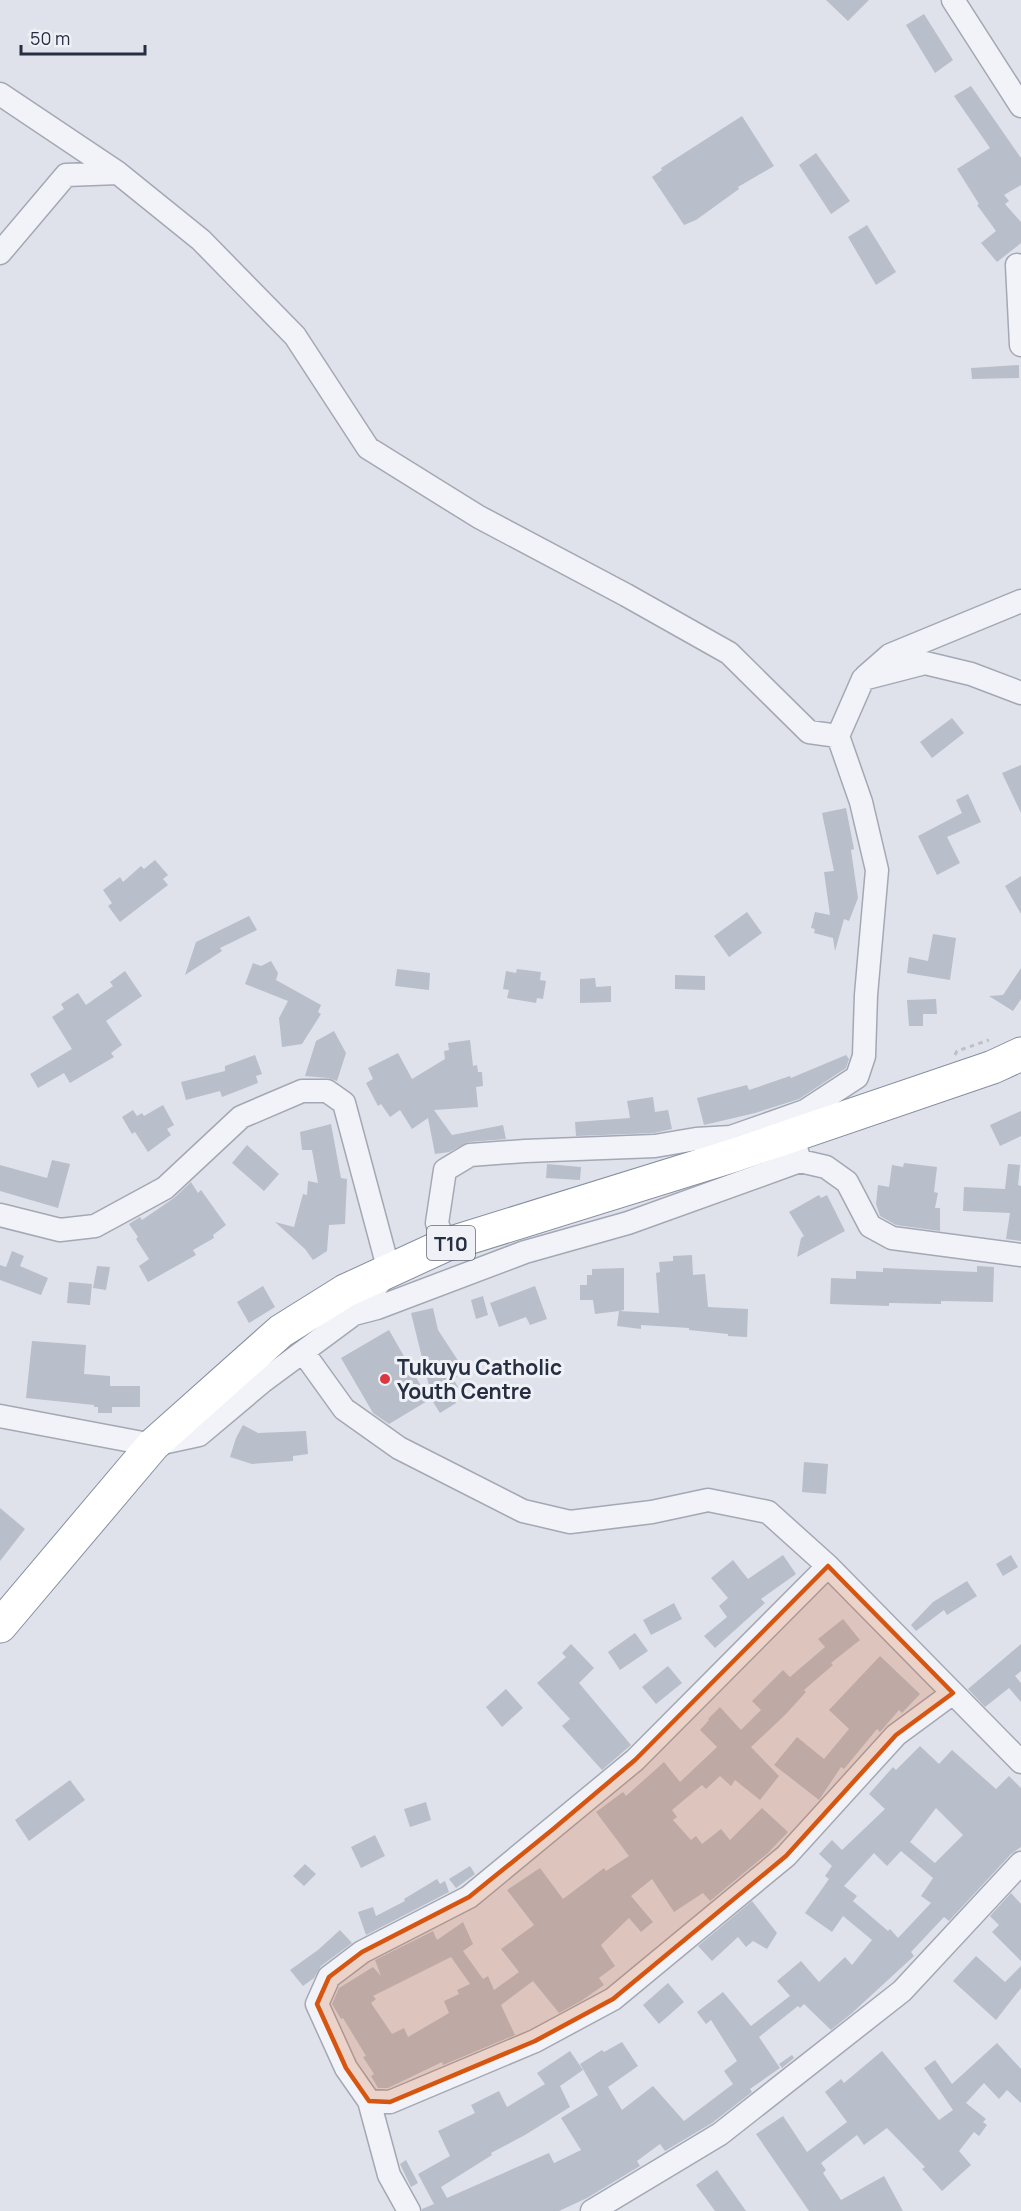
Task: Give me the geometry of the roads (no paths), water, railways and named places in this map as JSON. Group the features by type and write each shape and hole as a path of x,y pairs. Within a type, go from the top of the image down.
{"highway":[{"name":"T10","path":"0,1626 153,1445 281,1331 345,1291 445,1245 534,1233 733,1146 796,1148 1021,1054"}],"street":[{"path":"953,0 1021,106"},
{"path":"0,94 118,173 201,240 295,336 368,448 479,517 729,653 809,732 838,736"},
{"path":"0,253 66,175 118,173"},
{"path":"1017,264 1021,345"},
{"path":"445,1245 437,1224 445,1170 470,1155 655,1146 696,1139 733,1146 805,1111 857,1077 864,1056 866,995 877,870 861,802 838,736 862,679 890,655 1021,601"},
{"path":"862,679 925,663 971,674 1021,693"},
{"path":"0,1215 60,1230 95,1226 165,1188 241,1117 302,1091 327,1091 344,1103 389,1271 354,1314 262,1382 199,1435 153,1445 0,1416"},
{"path":"354,1314 376,1308 534,1233 628,1223 796,1148 847,1182 870,1226 892,1238 1021,1255"},
{"path":"303,1352 344,1409 399,1448 523,1511 570,1522 652,1512 708,1500 768,1512 828,1566 1021,1762"},
{"path":"409,2211 389,2175 369,2102 346,2068 317,2004 329,1977 362,1952 469,1896 552,1830 635,1760 828,1566"},
{"path":"369,2102 390,2102 535,2041 613,1999 786,1856 896,1735 953,1693"},
{"path":"592,2211 720,2133 902,1991 1021,1863"}],"place":[{"name":"Tukuyu Catholic Youth Centre","path":"385,1379"}]}
